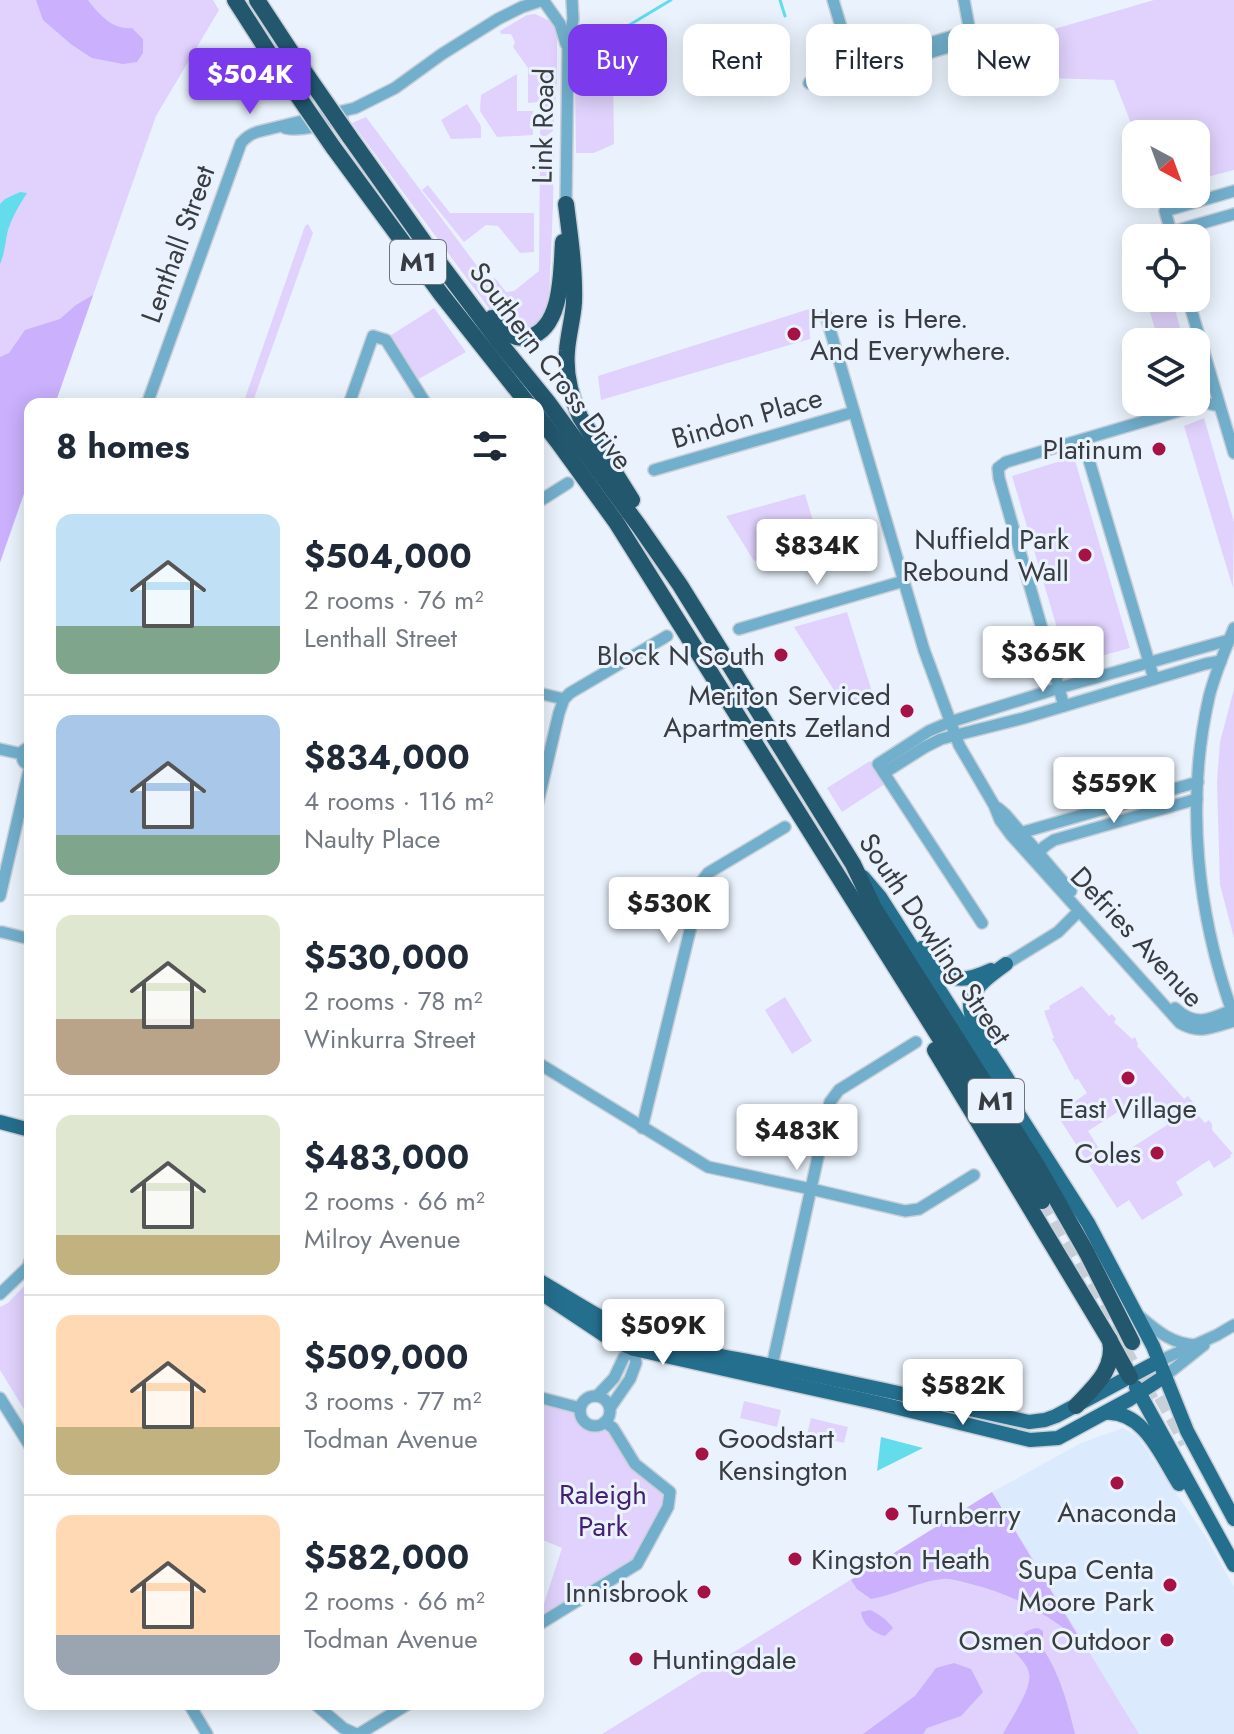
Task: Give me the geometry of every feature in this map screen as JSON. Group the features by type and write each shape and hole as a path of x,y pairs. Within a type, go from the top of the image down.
{"highway":[{"name":"Southern Cross Drive","path":"235,0 333,147 441,294 523,398"},
{"name":"Southern Cross Drive","path":"257,0 429,249 639,526"},
{"path":"429,249 504,332 517,338 527,338 544,329 555,307 566,204"},
{"path":"566,204 574,304 567,363 574,404 721,653"},
{"name":"Southern Cross Drive","path":"544,424 616,522 796,810"},
{"name":"South Dowling Street","path":"639,526 680,585 853,864"},
{"path":"796,810 824,868 984,1129 1130,1377"},
{"name":"M1","path":"796,810 1042,1201"},
{"name":"M1","path":"853,864 874,908 1057,1200 1132,1342"},
{"path":"1076,1406 1105,1376 1111,1354 1109,1339"}],"main road":[{"name":"South Dowling Street","path":"853,864 880,897 1088,1223 1137,1315 1187,1431 1234,1519"},
{"path":"880,897 948,976 970,979 1006,964"},
{"path":"1006,964 977,990 970,1001 970,1010 974,1023 1010,1083 1019,1114"},
{"path":"0,1122 24,1128"},
{"path":"544,1283 636,1334 680,1347 1029,1422 1045,1420 1076,1406 1159,1361"},
{"path":"544,1295 607,1337 634,1349 1030,1440 1058,1438 1139,1394 1165,1376"},
{"path":"600,1316 610,1328 629,1339 634,1349"},
{"path":"634,1349 647,1344 668,1349 680,1347"},
{"path":"1130,1377 1234,1565"},
{"path":"1105,1413 1130,1418 1142,1428 1183,1490 1206,1514"}],"street":[{"name":"Link Road","path":"543,0 560,24 568,48 566,204"},
{"name":"Lenthall Street","path":"149,398 241,143 250,134 281,127 291,130 313,127 343,118 352,109 395,88 498,19 543,0"},
{"path":"552,10 566,9 572,0"},
{"name":"Link Road","path":"572,0 572,24"},
{"path":"833,0 840,24"},
{"path":"956,0 965,24"},
{"path":"964,0 968,24"},
{"path":"1234,191 1165,211 1171,232 1234,214"},
{"path":"1192,312 1234,453"},
{"name":"Defries Avenue","path":"826,316 924,650 955,736 1000,820 1180,1023 1197,1030 1233,1014"},
{"path":"351,398 373,336 386,340 422,398"},
{"path":"1064,706 998,468 1006,462 1206,403 1219,406"},
{"name":"Bindon Place","path":"654,470 854,412"},
{"path":"1083,440 1154,679"},
{"path":"544,498 568,483"},
{"path":"739,629 904,581"},
{"path":"1233,1014 1216,961 1200,889 1197,799 1198,767 1209,699 1234,628"},
{"path":"544,777 564,699 579,687 667,636"},
{"path":"881,768 929,731 950,722 1229,640"},
{"path":"881,768 934,742 1221,661"},
{"path":"544,694 564,699"},
{"path":"0,749 24,750"},
{"path":"881,768 982,923"},
{"path":"1020,833 1198,782"},
{"path":"0,896 24,792"},
{"path":"1037,854 1054,840 1197,799"},
{"name":"Defries Avenue","path":"994,805 1183,1016 1200,1020 1233,1014"},
{"path":"642,1128 702,881 708,873 785,827"},
{"path":"1006,964 1058,932 1079,911"},
{"path":"1,930 24,937"},
{"path":"772,1366 830,1102 839,1090 916,1042"},
{"path":"544,1067 708,1167 905,1211 919,1209 974,1175"},
{"path":"0,1294 24,1271"},
{"path":"1137,1315 1171,1340 1196,1345"},
{"path":"1159,1361 1234,1325"},
{"path":"1165,1376 1217,1335"},
{"path":"597,1396 614,1378 624,1357 634,1349"},
{"path":"610,1408 630,1379 636,1363 634,1349"},
{"path":"597,1396 604,1398 610,1414 605,1422 597,1426 589,1425 582,1419 580,1408 586,1398 597,1396"},
{"path":"0,1398 24,1436"},
{"path":"544,1399 580,1408"},
{"path":"544,1621 637,1564 668,1507 670,1492 635,1464 613,1428 605,1422"},
{"path":"193,1710 207,1734"},
{"path":"322,1710 343,1728 357,1734 398,1710"}],"shaded area":[{"path":"36,0 88,0 113,24 132,28 143,39 143,53 137,62 123,64 92,58 43,20"},
{"path":"93,295 57,398 24,398 24,493 0,562 0,357 9,353 25,330 60,319"},
{"path":"1123,1428 1137,1436 1206,1537 1234,1587 1234,1734 1139,1734 992,1492 1081,1443"},
{"path":"992,1492 1081,1641 1027,1605 983,1587 943,1579 871,1599 851,1580"},
{"path":"870,1610 893,1628 885,1636 866,1625 861,1612"},
{"path":"1038,1628 1043,1631 1043,1637 1038,1642 1057,1674 1075,1734 1003,1734 1028,1687 1027,1667 1014,1651 1022,1635"},
{"path":"954,1663 971,1669 983,1692 961,1716 927,1728 923,1734 863,1734 915,1696 936,1668"}],"green space":[{"path":"0,0 213,0 219,10 156,116 57,398 24,398 24,494 0,563"},
{"path":"1154,0 1234,0 1234,170 1210,176 1210,120 1130,120 1114,80 1059,78 1059,28"},
{"path":"535,14 550,21 557,29 553,131 546,136 540,136 540,102 528,103 528,68 513,47 515,42 511,34 501,34 500,31 527,15"},
{"path":"517,74 517,111 533,111 533,135 497,137 480,111 481,95"},
{"path":"575,96 613,96 614,144 594,153 576,153"},
{"path":"467,104 481,126 481,138 451,139 441,120"},
{"path":"366,117 489,282 495,278 506,292 514,291 539,271 540,147 554,151 549,298 544,318 537,327 519,333 502,326 352,123"},
{"path":"428,185 450,213 534,213 534,252 520,253 498,226 486,225 464,242 422,190"},
{"path":"308,224 313,233 254,398 245,398"},
{"path":"434,308 466,352 417,380 388,337"},
{"path":"809,309 810,339 601,400 598,376"},
{"path":"1150,312 1176,312 1180,328 1155,328"},
{"path":"1204,418 1234,522 1233,588 1184,426"},
{"path":"1074,457 1130,648 1068,665 1012,476"},
{"path":"805,494 819,541 754,561 726,516"},
{"path":"847,612 874,698 844,706 794,627"},
{"path":"1234,689 1234,938 1220,885 1217,782 1220,742"},
{"path":"870,761 885,784 842,812 827,788"},
{"path":"1082,986 1109,1016 1112,1014 1116,1019 1114,1022 1132,1039 1135,1037 1137,1046 1184,1099 1188,1096 1193,1102 1190,1106 1205,1123 1209,1120 1212,1130 1233,1154 1231,1157 1214,1168 1209,1160 1176,1182 1183,1195 1142,1220 1129,1200 1117,1208 1059,1118 1087,1093 1078,1079 1075,1080 1052,1039 1044,1011 1050,1009 1049,1006","holes":["1149,1092 1167,1125 1108,1163 1088,1131"]},
{"path":"785,997 812,1041 792,1054 765,1010"},
{"path":"24,1286 24,1409 0,1370 0,1307"},
{"name":"Raleigh Park","path":"544,1399 580,1408 582,1418 588,1424 596,1426 605,1422 635,1464 670,1492 637,1564 544,1618 544,1604 562,1548 544,1540"},
{"path":"744,1401 781,1410 777,1427 740,1418"},
{"path":"811,1418 848,1427 844,1443 807,1434"},
{"path":"992,1492 1139,1734 602,1734"}],"water":[{"path":"20,192 27,193 10,225 0,264 0,204"},
{"path":"881,1437 923,1448 877,1471"}],"waterway":[{"path":"631,24 671,0"},
{"path":"780,0 785,16"}],"tunnel":[{"path":"1042,1201 1151,1400"},
{"path":"1150,1375 1187,1443"}],"place":[{"name":"Here is Here. And Everywhere.","path":"794,334"},
{"name":"Platinum","path":"1159,449"},
{"name":"Nuffield Park Rebound Wall","path":"1085,555"},
{"name":"Block N South","path":"781,655"},
{"name":"Meriton Serviced Apartments Zetland","path":"907,711"},
{"name":"East Village","path":"1128,1078"},
{"name":"Coles","path":"1157,1153"},
{"name":"Goodstart Kensington","path":"702,1454"},
{"name":"Anaconda","path":"1117,1483"},
{"name":"Turnberry","path":"892,1514"},
{"name":"Kingston Heath","path":"795,1559"},
{"name":"Supa Centa Moore Park","path":"1170,1585"},
{"name":"Innisbrook","path":"704,1592"},
{"name":"Osmen Outdoor","path":"1167,1640"},
{"name":"Huntingdale","path":"636,1659"}]}
